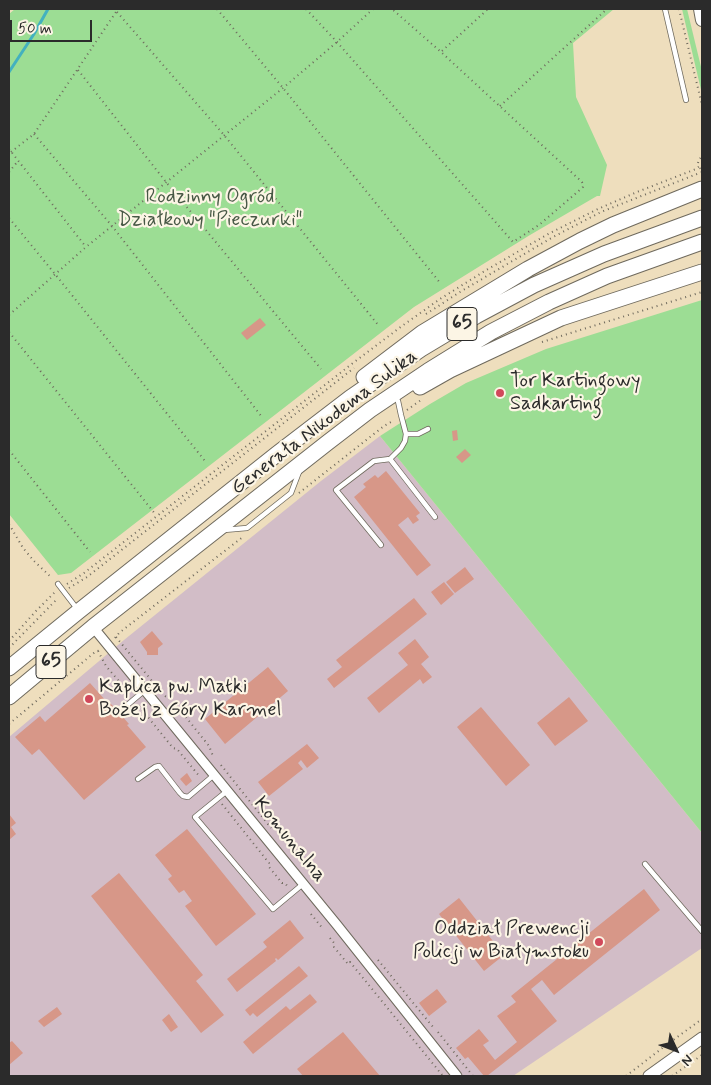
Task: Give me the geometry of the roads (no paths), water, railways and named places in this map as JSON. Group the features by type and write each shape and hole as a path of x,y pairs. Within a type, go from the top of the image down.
{"highway":[{"path":"277,454 329,402 422,333 580,241 702,188"},
{"name":"Generała Nikodema Sulika","path":"9,668 277,454 350,398 421,349 476,316 534,285 604,254 702,218"},
{"name":"Generała Nikodema Sulika","path":"9,697 93,627 302,462 370,410 428,371 491,332 549,302 590,283 702,242"},
{"path":"327,443 374,418 402,406 426,383 450,370 561,318 702,272"}],"main road":[{"path":"700,9 702,20"}],"street":[{"name":"Komunalna","path":"93,627 457,1076"},
{"path":"649,1076 702,1038"}],"lane":[{"path":"666,9 686,100"},
{"path":"381,544 336,490 374,461 390,459 401,448 406,434 401,416 402,406"},
{"path":"406,434 418,434 428,429"},
{"path":"390,459 435,517"},
{"path":"58,584 78,611"},
{"path":"125,707 145,690"},
{"path":"138,779 158,766 180,793 188,797 214,775"},
{"path":"227,791 195,817 273,909 303,884"},
{"path":"645,864 702,931"}],"waterway":[{"path":"9,72 48,9"}],"place":[{"name":"Tor Kartingowy Sadkarting","path":"500,393"},
{"name":"Kaplica pw. Matki Bożej z Góry Karmel","path":"89,699"},
{"name":"Oddział Prewencji Policji w Białymstoku","path":"599,942"}],"park label":[{"name":"Rodzinny Ogród Działkowy \"Pieczurki\"","path":"210,210"}]}
